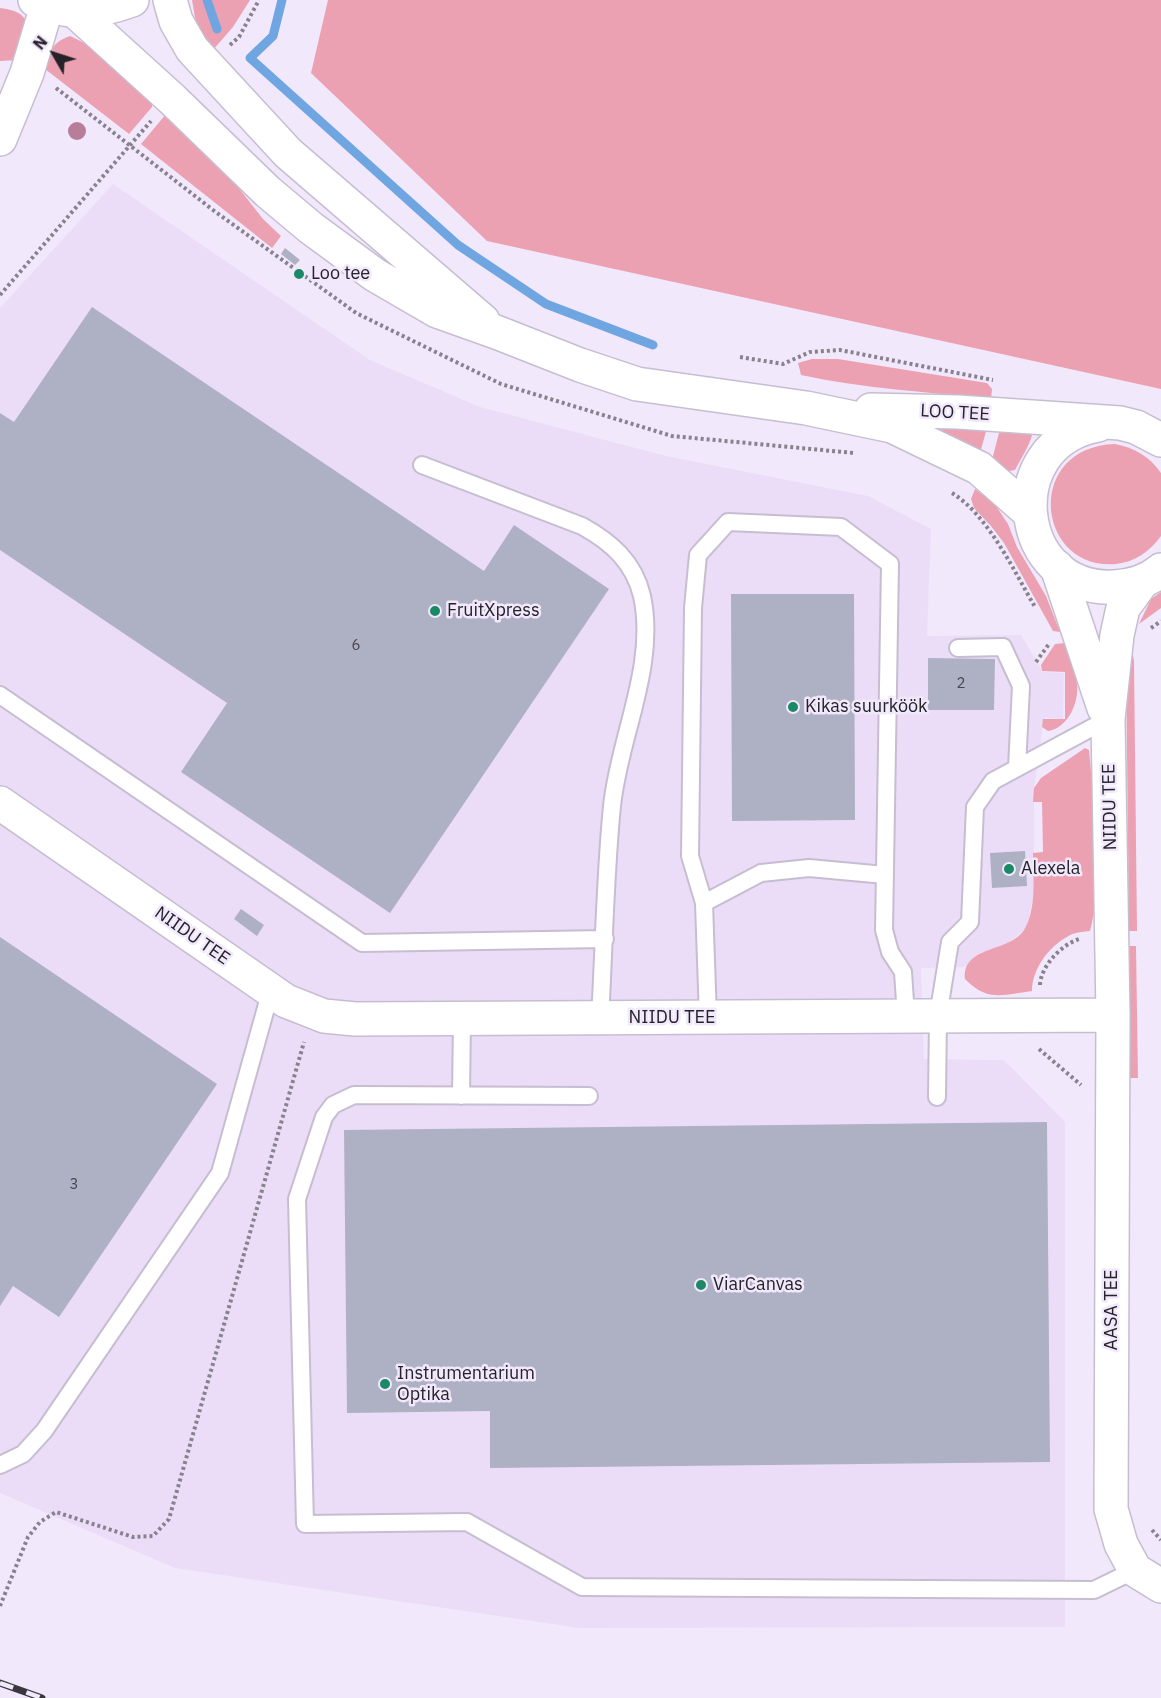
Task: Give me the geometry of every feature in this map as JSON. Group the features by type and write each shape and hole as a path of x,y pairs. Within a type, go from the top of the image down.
{"street":[{"path":"0,139 53,6 108,9 132,0"},
{"name":"LOO TEE","path":"170,0 176,21 192,49 288,153 496,332"},
{"name":"LOO TEE","path":"53,6 172,99 268,192 311,228 375,275 437,311 637,384 806,408 892,426 980,468 1029,512"},
{"name":"LOO TEE","path":"806,408 958,412 1103,424"},
{"name":"LOO TEE","path":"1152,576 1124,586 1106,588 1071,578 1057,567 1037,542 1029,512 1030,496 1033,480 1048,452 1073,432 1088,426 1120,423 1136,427 1161,440"},
{"name":"NIIDU TEE","path":"1057,567 1108,718"},
{"name":"NIIDU TEE","path":"0,804 286,1001 324,1016 355,1019 600,1019 1113,1015 1108,718 1117,635 1123,608 1152,576"},
{"name":"AASA TEE","path":"1113,1015 1111,1509 1121,1544 1148,1578"}],"lane":[{"path":"422,465 582,526 600,536 627,560 642,594 645,616 644,640 633,711 619,757 612,805 600,1019"},
{"path":"708,1018 704,903 690,856 693,608 698,555 728,522 841,527 890,564 884,930 891,951 922,1016 937,1098"},
{"path":"958,648 1003,647 1021,686 1017,768"},
{"path":"0,695 362,943 605,939"},
{"path":"922,1016 950,942 970,922 975,807 993,781 1108,718"},
{"path":"704,903 761,873 809,868 885,875"},
{"path":"0,1465 23,1454 44,1431 220,1173 271,990"},
{"path":"461,1096 462,1019"},
{"path":"589,1096 354,1095 333,1105 324,1117 297,1199 305,1524 467,1522 582,1587 1094,1590 1148,1578"}],"path":[{"path":"226,49 239,37 259,0"},
{"path":"51,84 129,146"},
{"path":"0,294 155,117"},
{"path":"740,357 783,364 810,352 840,350 996,380 996,390"},
{"path":"1038,1014 1040,978 1053,958 1068,944 1078,939 1113,939"}],"shaded area":[{"path":"192,0 250,0 233,27 212,51 196,23"},
{"path":"328,0 1161,0 1161,389 487,241 311,73"},
{"path":"0,8 20,14 25,19 26,33 19,60 0,61"},
{"path":"70,36 93,48 152,99 152,107 129,134 45,69 52,48"},
{"path":"166,114 219,163 263,219 281,236 272,248 141,144"},
{"path":"113,184 370,360 480,407 666,456 868,496 931,529 927,636 1021,635 1043,672 1064,673 1063,719 1044,718 1034,788 1034,889 1030,916 1025,929 1010,942 976,955 965,967 921,968 924,1059 1004,1060 1065,1122 1065,1627 579,1628 175,1568 0,1493 0,308"},
{"path":"812,359 838,359 987,383 992,389 991,400 872,387 801,375 798,363"},
{"path":"930,421 987,428 980,453 929,430"},
{"path":"1000,429 1032,435 1015,470 1009,471 992,460"},
{"path":"1115,444 1141,454 1161,473 1161,536 1142,555 1116,564 1089,561 1069,549 1056,530 1051,508 1054,485 1065,465 1085,450"},
{"path":"975,489 994,503 1008,524 1017,547 1046,596 1060,632 1053,631 1004,543 974,508 971,499"},
{"path":"1161,592 1161,608 1139,624 1151,599"},
{"path":"1065,643 1077,684 1076,699 1071,714 1066,720 1055,729 1048,731 1042,727 1043,719 1065,719 1065,672 1042,671 1041,665 1055,644"},
{"path":"1131,644 1134,661 1137,931 1129,931 1126,662"},
{"path":"1085,748 1089,750 1095,875 1095,903 1090,931 1072,934 1060,941 1048,953 1038,967 1032,991 1004,995 988,994 965,979 966,968 978,955 1017,937 1028,922 1033,893 1033,853 1043,852 1042,802 1033,802 1034,788 1041,778"},
{"path":"1128,946 1136,946 1138,1078 1129,1078"}],"building":[{"path":"285,248 300,260 295,265 281,254"},
{"path":"92,307 484,571 514,525 609,589 390,913 181,772 227,703 0,550 0,413 14,422"},
{"name":"Kikas suurköök","path":"731,594 854,594 855,820 732,821"},
{"path":"928,658 995,659 994,710 928,710"},
{"name":"Alexela","path":"1025,851 1027,886 992,888 990,853"},
{"path":"241,909 264,925 257,936 234,919"},
{"path":"0,937 217,1084 59,1317 13,1286 0,1306"},
{"path":"1047,1122 1050,1462 490,1468 490,1411 347,1413 344,1130"}],"waterway":[{"path":"207,0 217,29"},
{"path":"282,0 273,36 250,58 458,245 546,304 653,345"}],"railway":[{"path":"0,1683 42,1698"}],"place":[{"name":"Loo tee","path":"299,274"},
{"name":"FruitXpress","path":"435,611"},
{"name":"Kikas suurköök","path":"793,707"},
{"name":"Alexela","path":"1009,869"},
{"name":"ViarCanvas","path":"701,1285"},
{"name":"Instrumentarium Optika","path":"385,1384"}]}
